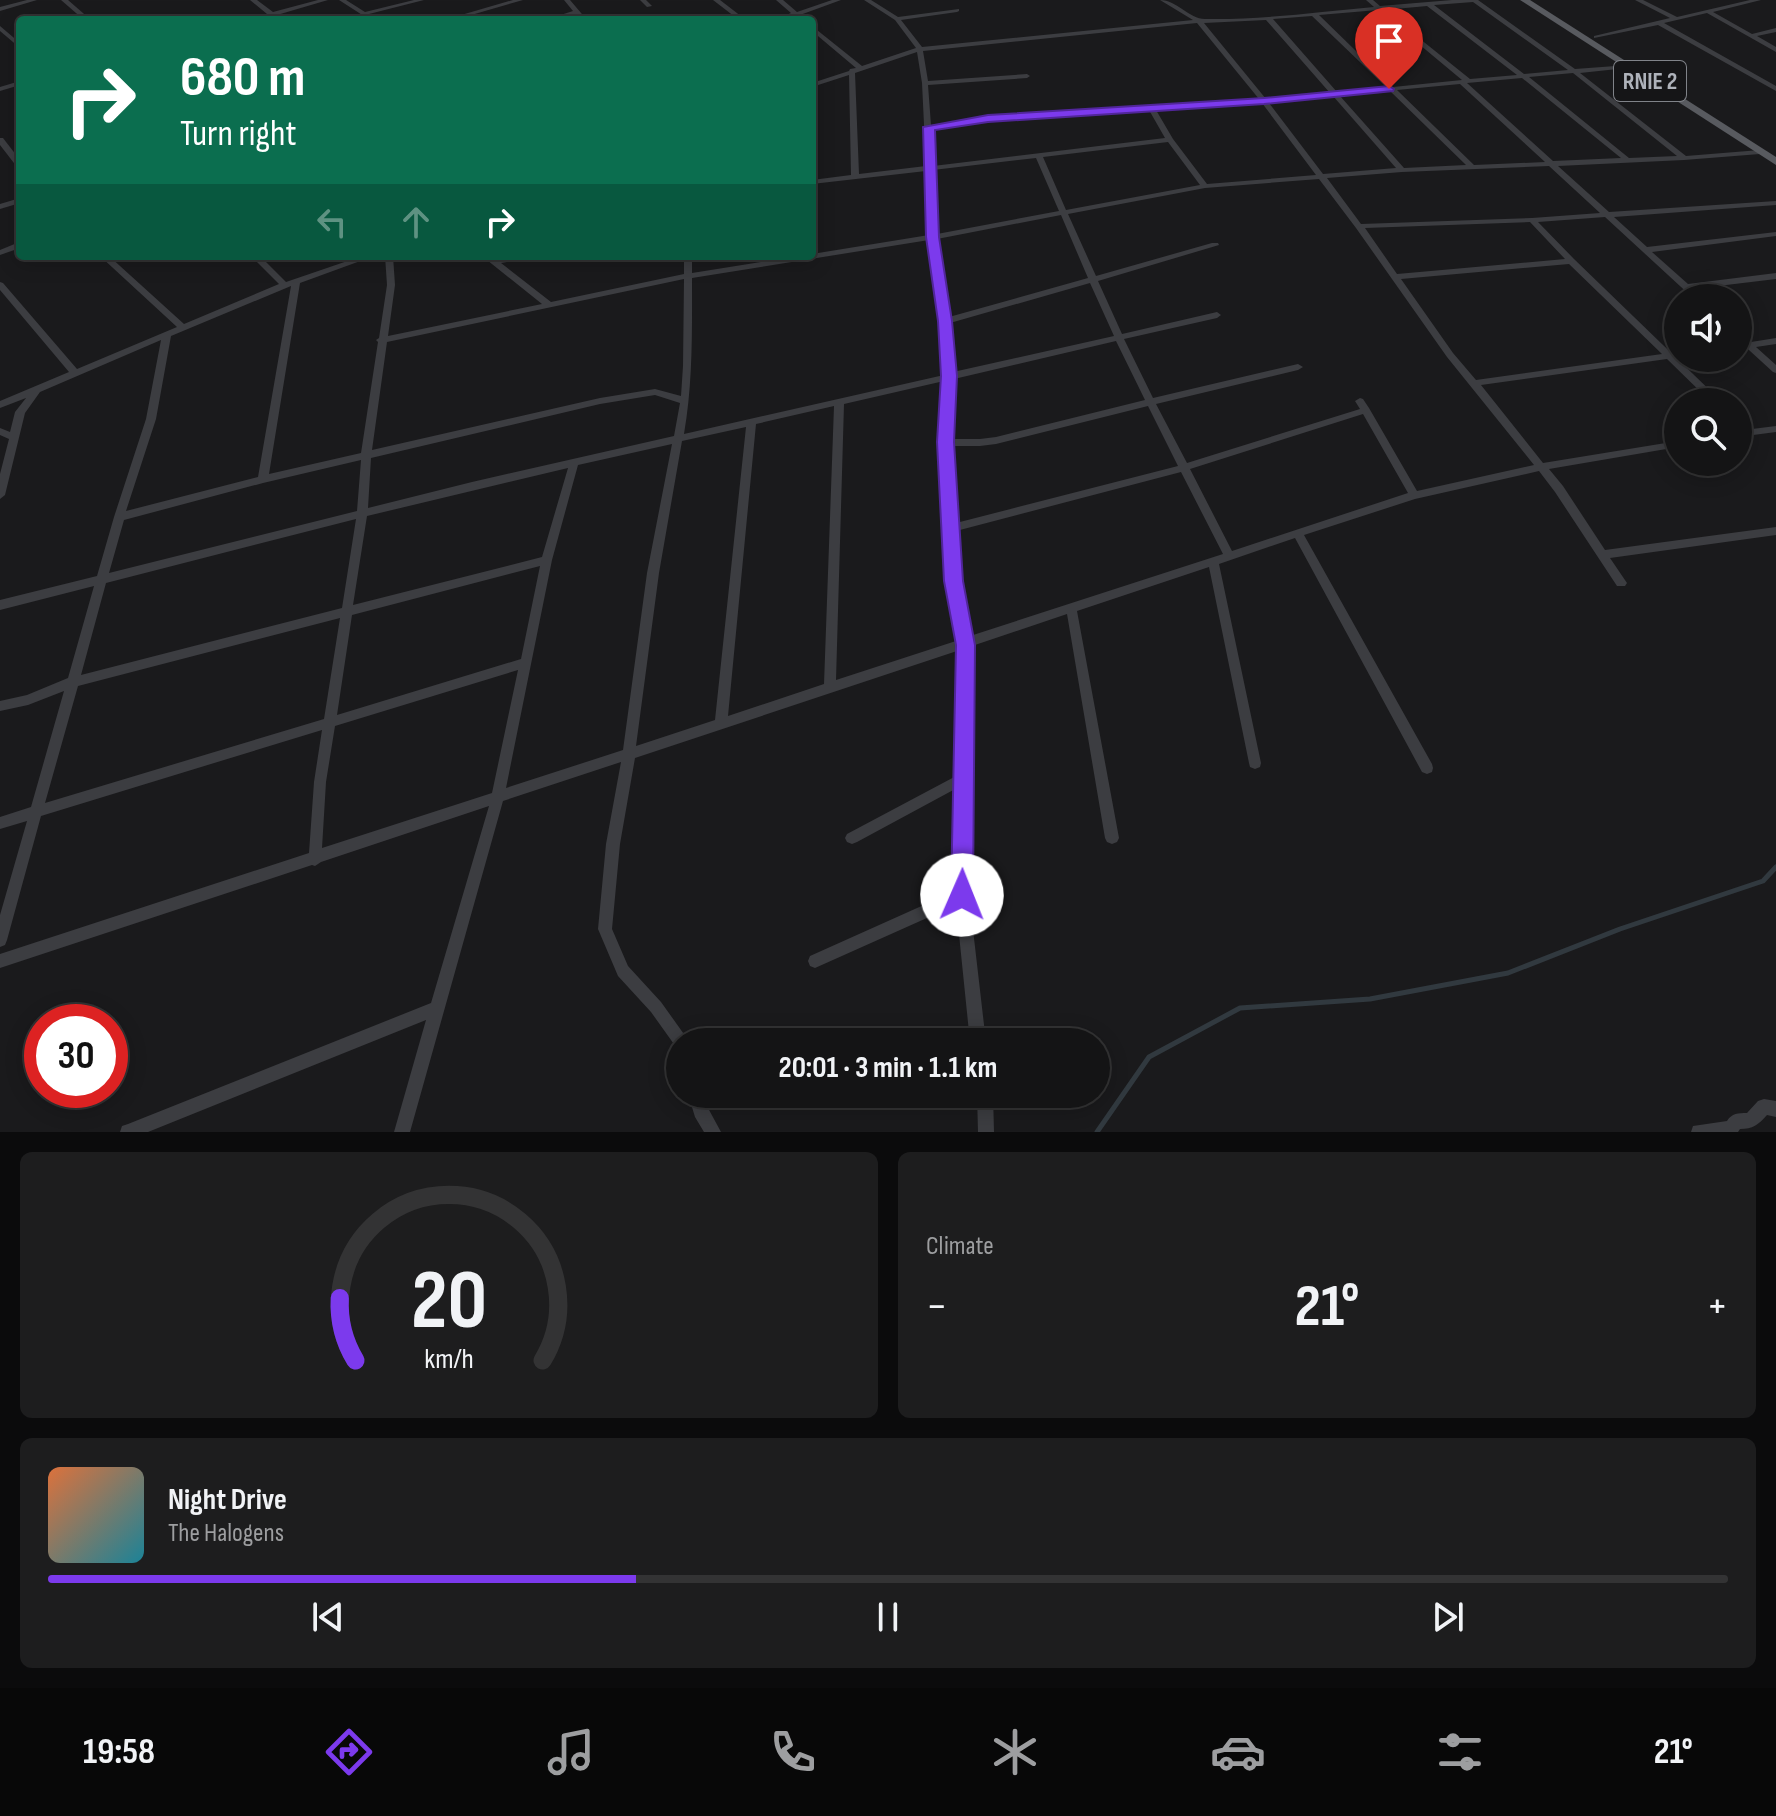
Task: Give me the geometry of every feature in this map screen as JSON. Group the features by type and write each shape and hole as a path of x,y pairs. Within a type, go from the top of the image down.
{"main road":[{"name":"RNIE 2","path":"1524,0 1776,162"},
{"name":"RNIE 2","path":"1537,0 1776,151"}],"street":[{"path":"0,9 34,0"},
{"path":"64,0 83,16"},
{"path":"253,0 275,16"},
{"path":"265,16 325,0"},
{"path":"342,0 367,16"},
{"path":"364,14 421,0"},
{"path":"462,16 520,0"},
{"path":"567,0 580,16"},
{"path":"643,0 649,6"},
{"path":"716,0 738,16"},
{"path":"779,0 798,16"},
{"path":"790,16 838,0"},
{"path":"867,0 897,19 920,49 925,83 933,237 949,376 946,442 954,581 966,645 962,895 976,1028"},
{"path":"1163,0 1199,21 1264,101 1474,383 1559,489 1621,583"},
{"path":"1369,0 1465,82 1682,284"},
{"path":"816,83 920,49 1199,21 1474,0 1574,71 1684,158"},
{"path":"1638,0 1675,18"},
{"path":"1713,0 1727,6"},
{"path":"1596,37 1758,0"},
{"path":"1428,4 1627,160"},
{"path":"897,19 957,10"},
{"path":"1707,11 1776,50"},
{"path":"562,16 576,12"},
{"path":"1314,14 1473,168"},
{"path":"1268,18 1402,170"},
{"path":"1659,23 1776,89"},
{"path":"0,28 16,42"},
{"path":"1750,36 1776,30"},
{"path":"816,32 855,68 855,177"},
{"path":"929,127 988,118 1264,101 1627,66"},
{"path":"925,83 1027,76"},
{"path":"1152,109 1170,140 1205,186"},
{"path":"0,140 16,160"},
{"path":"816,182 1170,140"},
{"path":"816,256 1205,186 1402,170 1760,152"},
{"path":"1039,157 1150,403 1229,555"},
{"path":"1359,226 1532,220 1776,203"},
{"path":"1532,220 1664,352"},
{"path":"1646,250 1776,234"},
{"path":"945,321 1215,245"},
{"path":"108,260 183,328"},
{"path":"259,260 285,285"},
{"path":"0,405 285,285 359,260"},
{"path":"315,859 320,782 362,515 366,455 391,285 389,260"},
{"path":"491,260 549,305"},
{"path":"671,1028 623,971 605,929 613,844 629,754 646,617 685,401 688,260"},
{"path":"381,340 688,276 789,260"},
{"path":"1394,277 1571,261"},
{"path":"1710,284 1776,276"},
{"path":"263,479 296,282"},
{"path":"0,285 75,373"},
{"path":"0,605 676,438 839,404 1217,315"},
{"path":"0,940 100,582 151,419 167,334"},
{"path":"1752,345 1776,341"},
{"path":"1752,348 1776,370"},
{"path":"1474,383 1664,357"},
{"path":"946,442 976,445 1010,439 1072,420 1298,367"},
{"path":"1685,372 1702,388"},
{"path":"0,495 20,412 44,386"},
{"path":"119,517 263,479 641,393 663,393 685,401"},
{"path":"830,686 839,404"},
{"path":"952,528 1183,468 1363,406 1414,495"},
{"path":"721,721 751,424"},
{"path":"1752,432 1776,429"},
{"path":"0,431 14,437"},
{"path":"0,961 1414,495 1539,467 1664,446"},
{"path":"402,1132 498,796 547,560 574,463"},
{"path":"1603,555 1776,531"},
{"path":"1298,534 1427,768"},
{"path":"0,706 28,700 72,682 547,560"},
{"path":"1213,561 1255,763"},
{"path":"1071,607 1112,838"},
{"path":"0,823 527,662"},
{"path":"852,838 964,778"},
{"path":"815,961 962,895"},
{"path":"128,1132 436,1009"},
{"path":"1699,1132 1731,1128 1736,1121 1750,1121 1764,1107 1776,1109"},
{"path":"700,1108 713,1132"},
{"path":"985,1108 986,1132"}],"waterway":[{"path":"1097,1132 1149,1057 1240,1008 1370,999 1508,973 1620,929 1763,881 1776,867"}],"route":[{"path":"962,895 966,645 954,581 946,442 949,376 933,237 929,127 988,118 1264,101 1389,89"}]}
